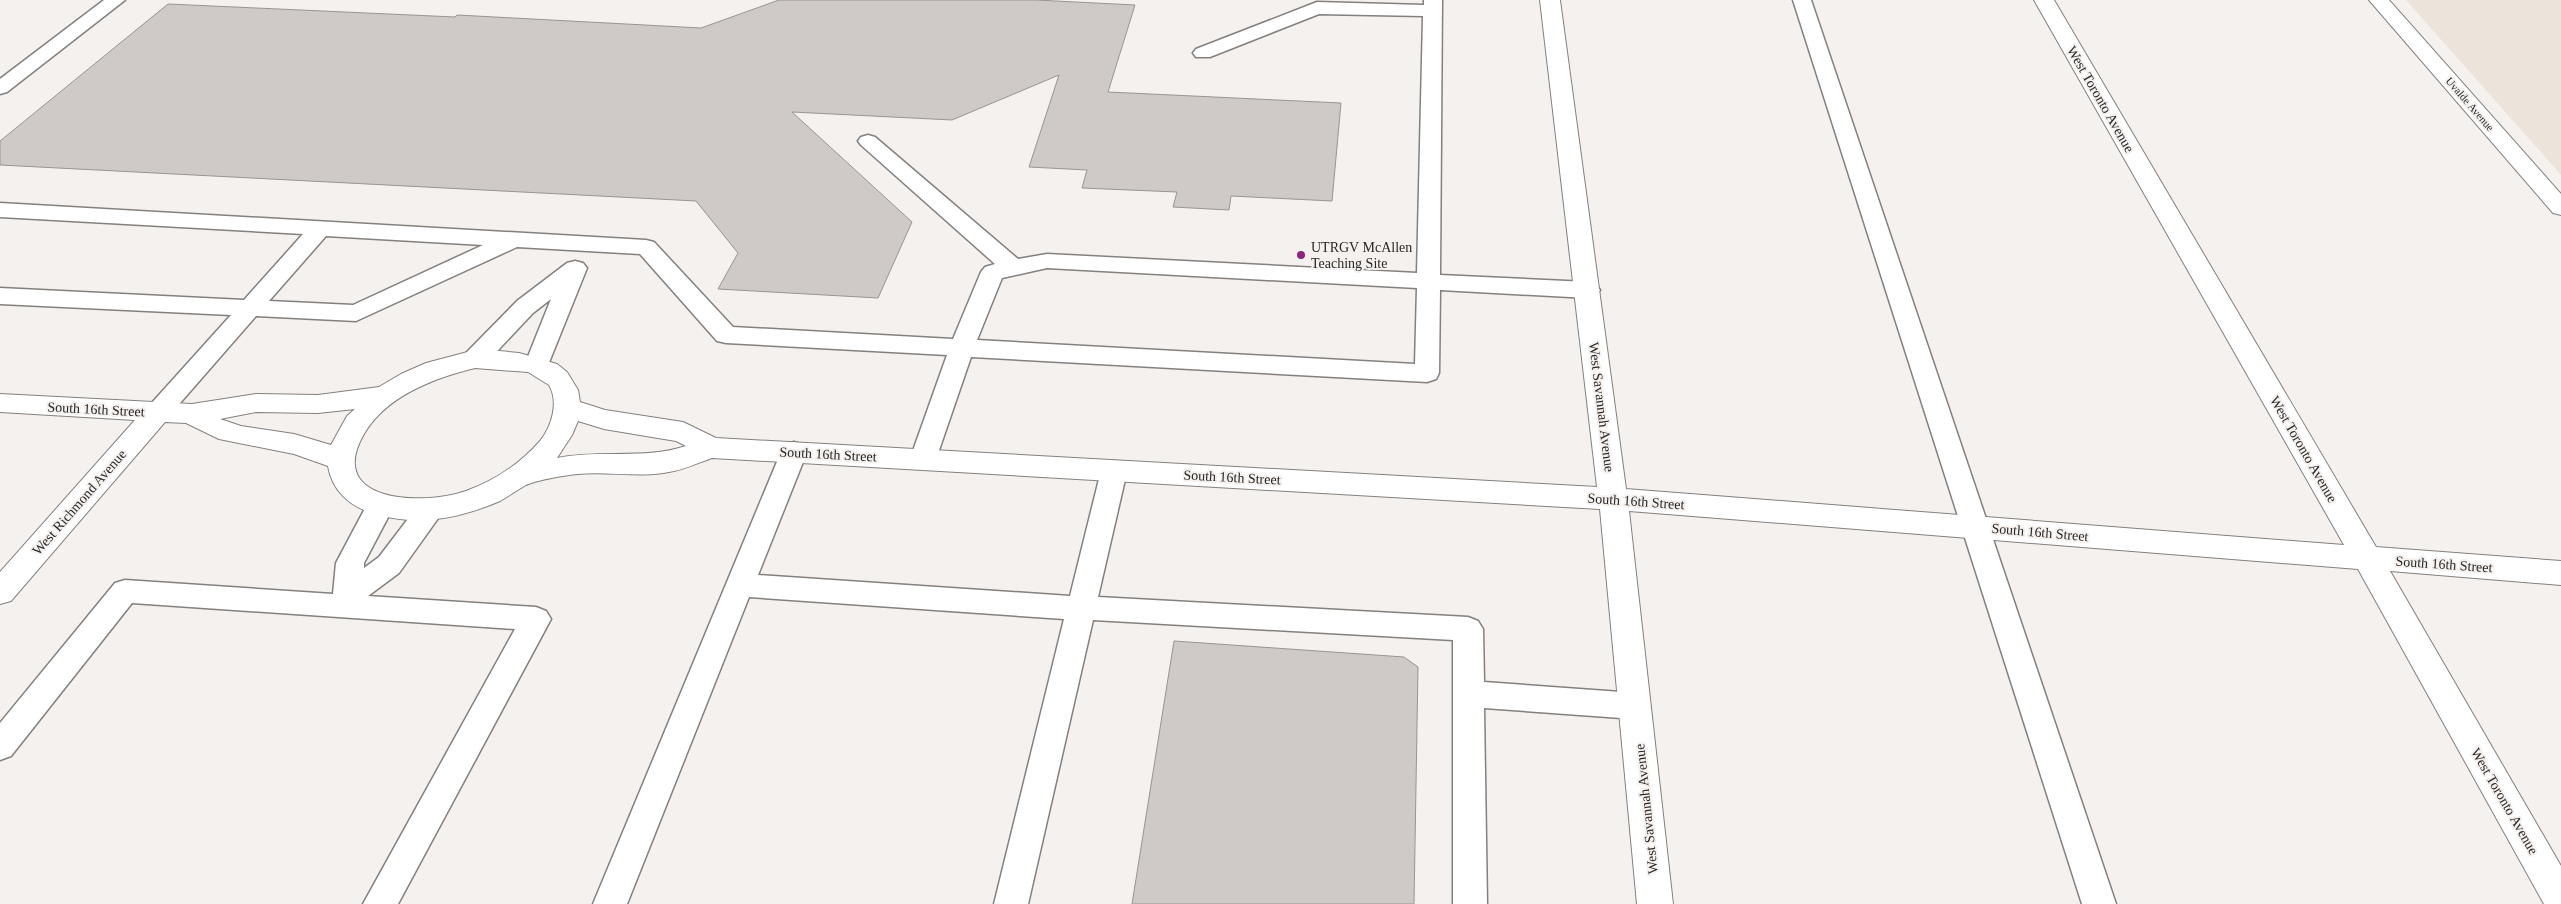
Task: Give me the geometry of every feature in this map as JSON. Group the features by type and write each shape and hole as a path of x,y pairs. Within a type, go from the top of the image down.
{"street":[{"name":"West Savannah Avenue","path":"1550,0 1614,499 1655,904"},
{"name":"West Toronto Avenue","path":"2044,0 2367,558 2561,900"},
{"name":"Uvalde Avenue","path":"2379,0 2561,208"},
{"path":"508,358 536,364 557,377 567,396 566,419 554,444 519,476 501,487 466,502 430,510 397,511 370,503 350,490 341,471 343,449 354,426 376,402 406,382 440,367 475,359 508,358"},
{"name":"South 16th Street","path":"0,403 192,414 256,403 327,403 387,395"},
{"path":"566,407 604,420 683,432 710,448"},
{"name":"West Richmond Avenue","path":"0,592 158,412"},
{"path":"192,414 209,427 230,434 293,444 341,460"},
{"name":"South 16th Street","path":"710,448 1614,499 2561,573"},
{"path":"519,476 578,464 628,465 669,462 710,448"}],"lane":[{"path":"0,88 116,0"},
{"path":"1802,0 2099,904"},
{"path":"0,210 646,247 726,335 1427,373 1433,6 1317,8 1203,53"},
{"path":"868,141 1014,268"},
{"path":"158,412 320,228"},
{"path":"0,296 356,313 513,239"},
{"path":"475,359 525,307 574,269 592,244"},
{"path":"923,459 962,348 994,272 1047,261 1588,290"},
{"path":"536,364 561,307 574,269"},
{"path":"610,904 794,452"},
{"path":"1011,904 1114,471"},
{"path":"345,600 350,563 380,506"},
{"path":"345,600 389,565 430,510"},
{"path":"741,585 1081,608 1468,629 1470,904"},
{"path":"0,746 125,591 345,600 536,619 380,904"},
{"path":"1468,694 1635,706"}],"shaded area":[{"path":"2406,0 2561,0 2561,175"}],"building":[{"path":"779,0 1036,0 1135,5 1108,92 1341,103 1332,201 1231,196 1229,210 1173,207 1177,192 1082,188 1087,170 1029,167 1059,75 952,120 792,112 912,222 878,298 718,289 738,253 696,201 0,165 0,141 168,4 455,17 457,15 701,28"},
{"path":"1174,641 1404,657 1418,667 1414,904 1132,904"}],"place":[{"name":"UTRGV McAllen Teaching Site","path":"1301,255"}]}
